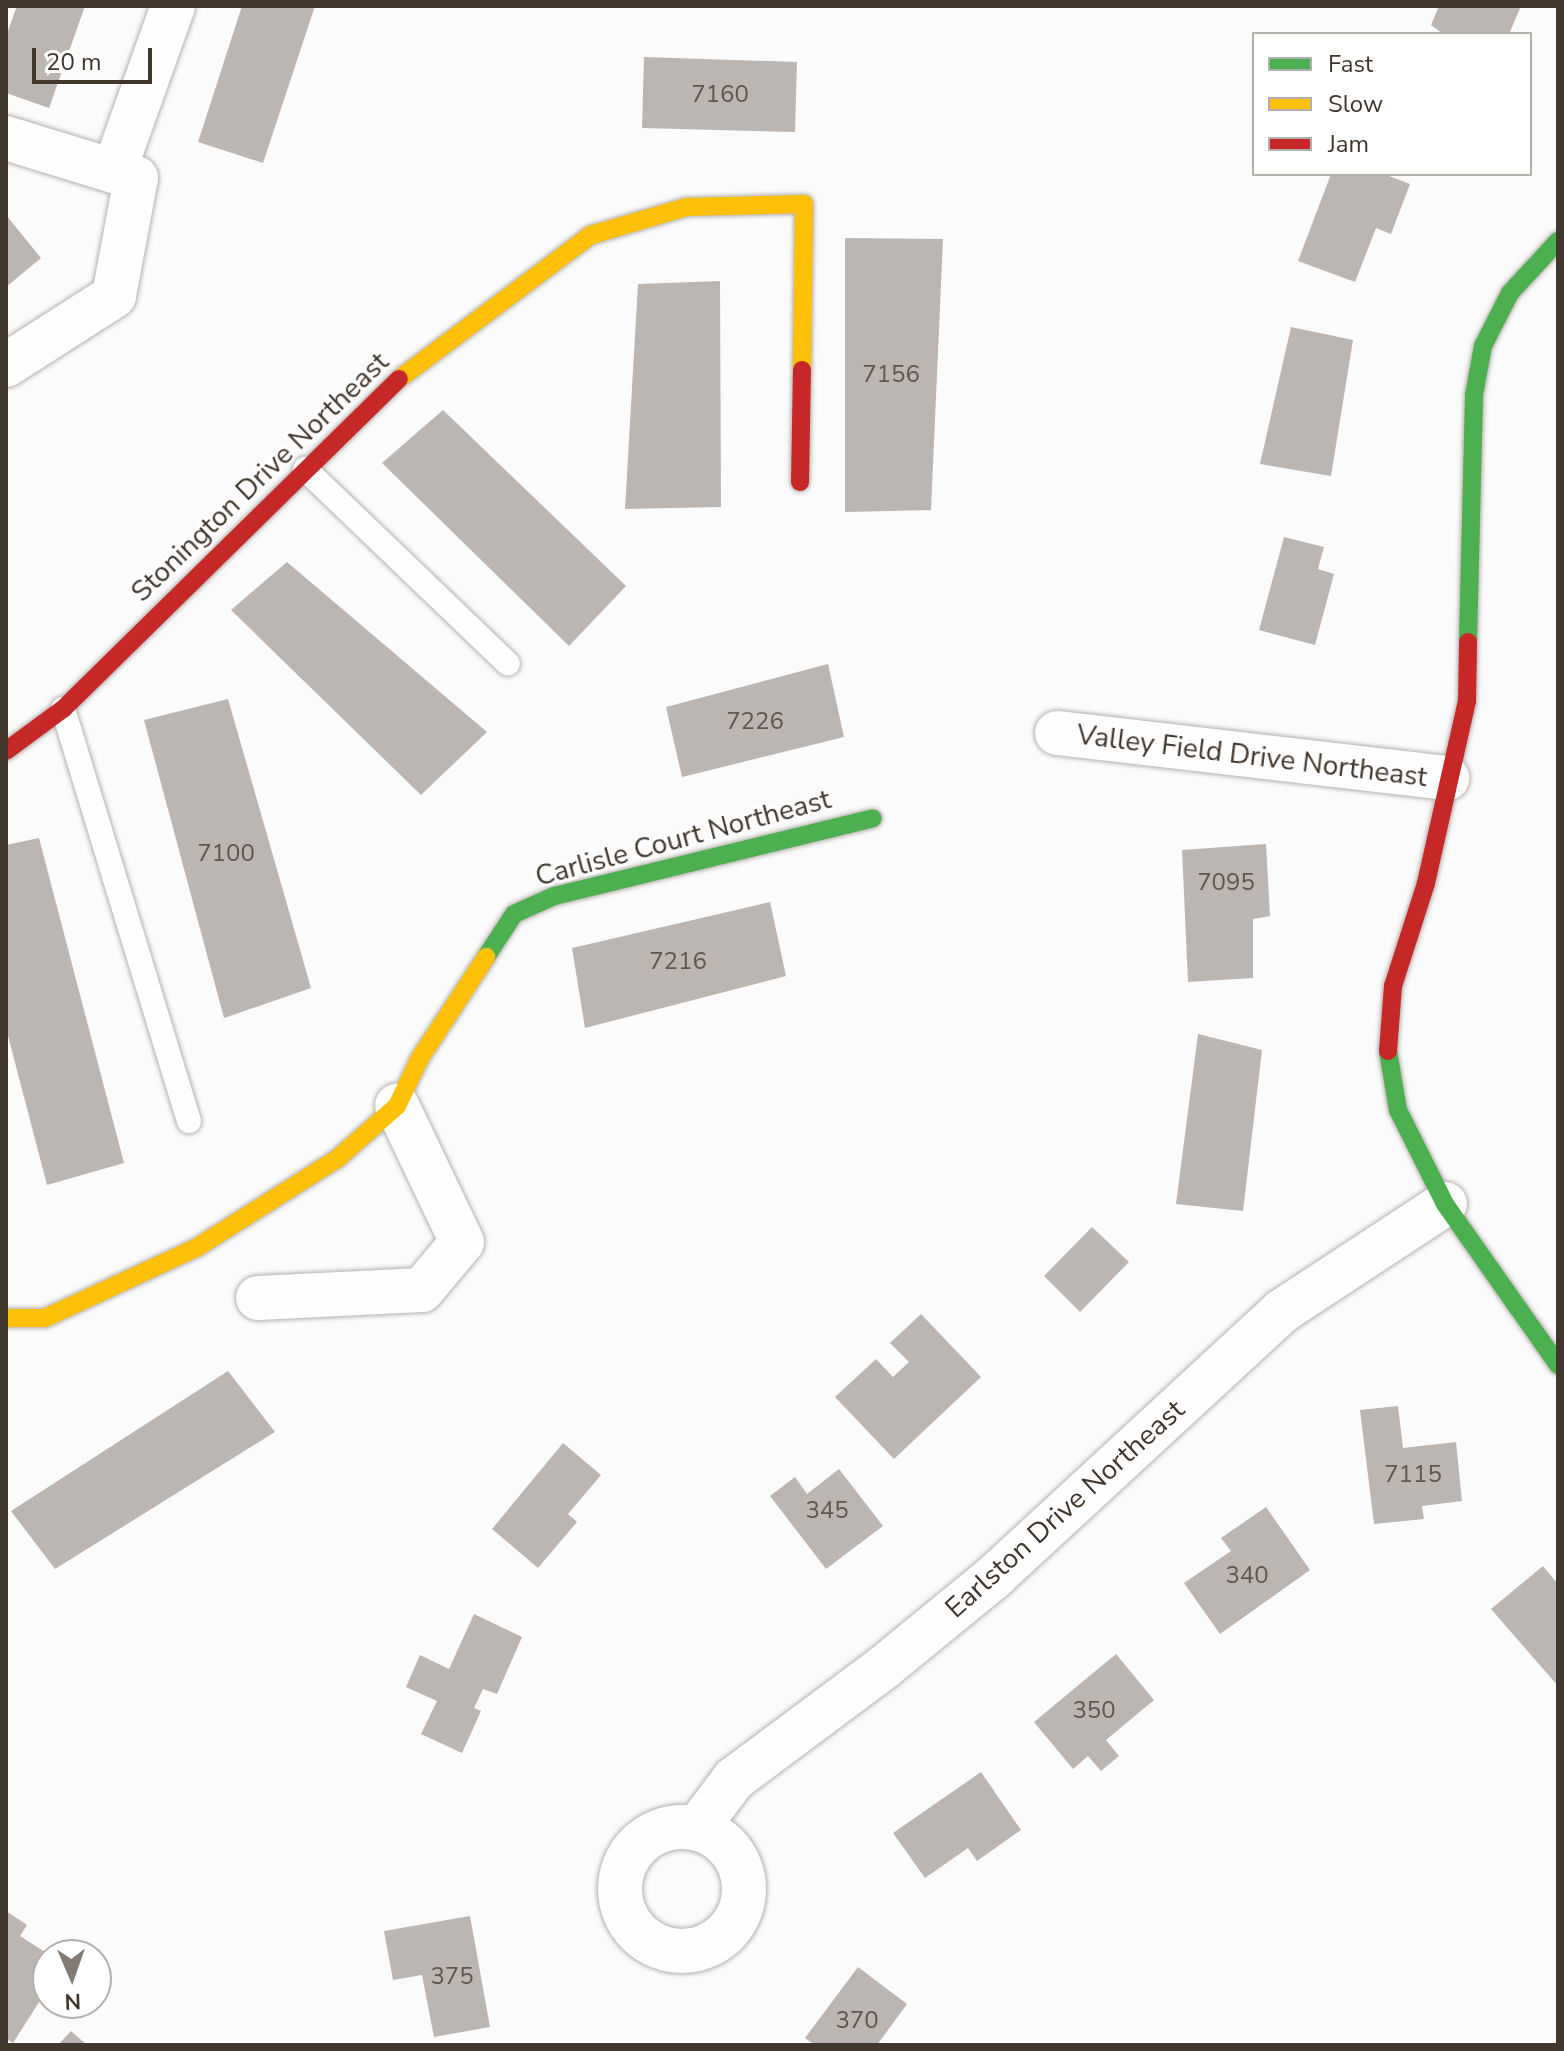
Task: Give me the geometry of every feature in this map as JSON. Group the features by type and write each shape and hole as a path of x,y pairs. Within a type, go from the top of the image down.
{"street":[{"path":"114,171 173,6"},
{"path":"6,138 136,178 114,296 6,365"},
{"name":"Stonington Drive Northeast","path":"6,751 63,709 388,387 591,235 687,207 804,204 800,482"},
{"path":"1558,241 1510,293 1483,346 1474,395 1467,701 1447,778 1426,883 1393,986 1386,1039 1398,1110 1445,1204 1558,1365"},
{"name":"Valley Field Drive Northeast","path":"1057,733 1447,778"},
{"name":"Carlisle Court Northeast","path":"6,1318 45,1318 196,1248 337,1159 397,1106 420,1058 514,914 554,896 873,818"},
{"path":"258,1298 422,1290 462,1242 397,1106"},
{"name":"Earlston Drive Northeast","path":"697,1828 734,1779 884,1667 995,1576 1282,1311 1445,1204"}],"lane":[{"path":"305,469 508,664"},
{"path":"63,709 189,1121"}],"building":[{"path":"17,6 85,6 49,108 6,93 6,36"},
{"path":"242,6 315,6 263,163 198,142"},
{"path":"1439,6 1521,6 1510,32 1440,32 1431,25"},
{"path":"644,57 797,62 795,132 642,128"},
{"path":"1330,176 1389,176 1410,184 1391,234 1376,228 1355,282 1298,261"},
{"path":"6,215 41,258 6,287"},
{"path":"845,238 943,239 931,510 845,512"},
{"path":"720,281 721,507 625,509 638,284"},
{"path":"1291,327 1353,340 1331,476 1260,464"},
{"path":"443,410 626,586 569,646 382,463"},
{"path":"1284,537 1324,547 1318,569 1334,574 1315,645 1259,630"},
{"path":"287,562 487,732 421,795 231,610"},
{"path":"828,664 844,737 682,777 666,707"},
{"path":"228,699 311,988 224,1018 144,720"},
{"path":"39,838 124,1163 47,1185 6,1028 6,845"},
{"path":"1266,844 1270,916 1253,919 1253,978 1188,982 1182,850"},
{"path":"770,902 786,976 585,1028 572,948"},
{"path":"1198,1034 1262,1050 1243,1211 1176,1204"},
{"path":"1092,1227 1129,1262 1080,1312 1044,1276"},
{"path":"921,1314 981,1377 894,1459 835,1397 876,1359 893,1377 909,1362 890,1343"},
{"path":"228,1371 275,1432 55,1569 11,1511"},
{"path":"1398,1406 1403,1448 1456,1442 1462,1501 1422,1506 1424,1519 1374,1524 1360,1410"},
{"path":"563,1443 601,1475 568,1514 577,1522 538,1568 492,1529"},
{"path":"839,1469 883,1526 826,1569 770,1496 795,1477 807,1494"},
{"path":"1266,1507 1310,1570 1220,1634 1184,1583 1231,1551 1221,1538"},
{"path":"1543,1566 1558,1584 1558,1686 1491,1609"},
{"path":"474,1614 522,1637 497,1694 483,1689 474,1708 481,1711 462,1753 421,1734 437,1701 406,1687 420,1655 449,1669"},
{"path":"1116,1654 1154,1700 1106,1740 1119,1756 1101,1771 1088,1756 1073,1769 1034,1722"},
{"path":"981,1772 1021,1830 977,1861 968,1848 925,1878 893,1833"},
{"path":"6,1911 27,1925 20,1936 32,1944 32,2013 13,2043 6,2039"},
{"path":"470,1916 490,2027 434,2037 422,1975 393,1980 384,1931"},
{"path":"858,1967 907,2004 877,2045 815,2045 805,2038"},
{"path":"71,2031 87,2045 58,2045"}],"traffic: fast":[{"path":"1468,642 1474,395 1483,346 1510,293 1558,241"},
{"path":"486,957 514,914 554,896 873,818"},
{"path":"1388,1051 1398,1110 1445,1204 1558,1365"}],"traffic: slow":[{"path":"399,379 591,235 687,207 804,204 802,370"},
{"path":"6,1318 45,1318 196,1248 337,1159 397,1106 420,1058 486,957"}],"traffic: jam":[{"path":"800,482 802,370"},
{"path":"6,751 63,709 399,379"},
{"path":"1388,1051 1393,986 1426,883 1467,701 1468,642"}]}
